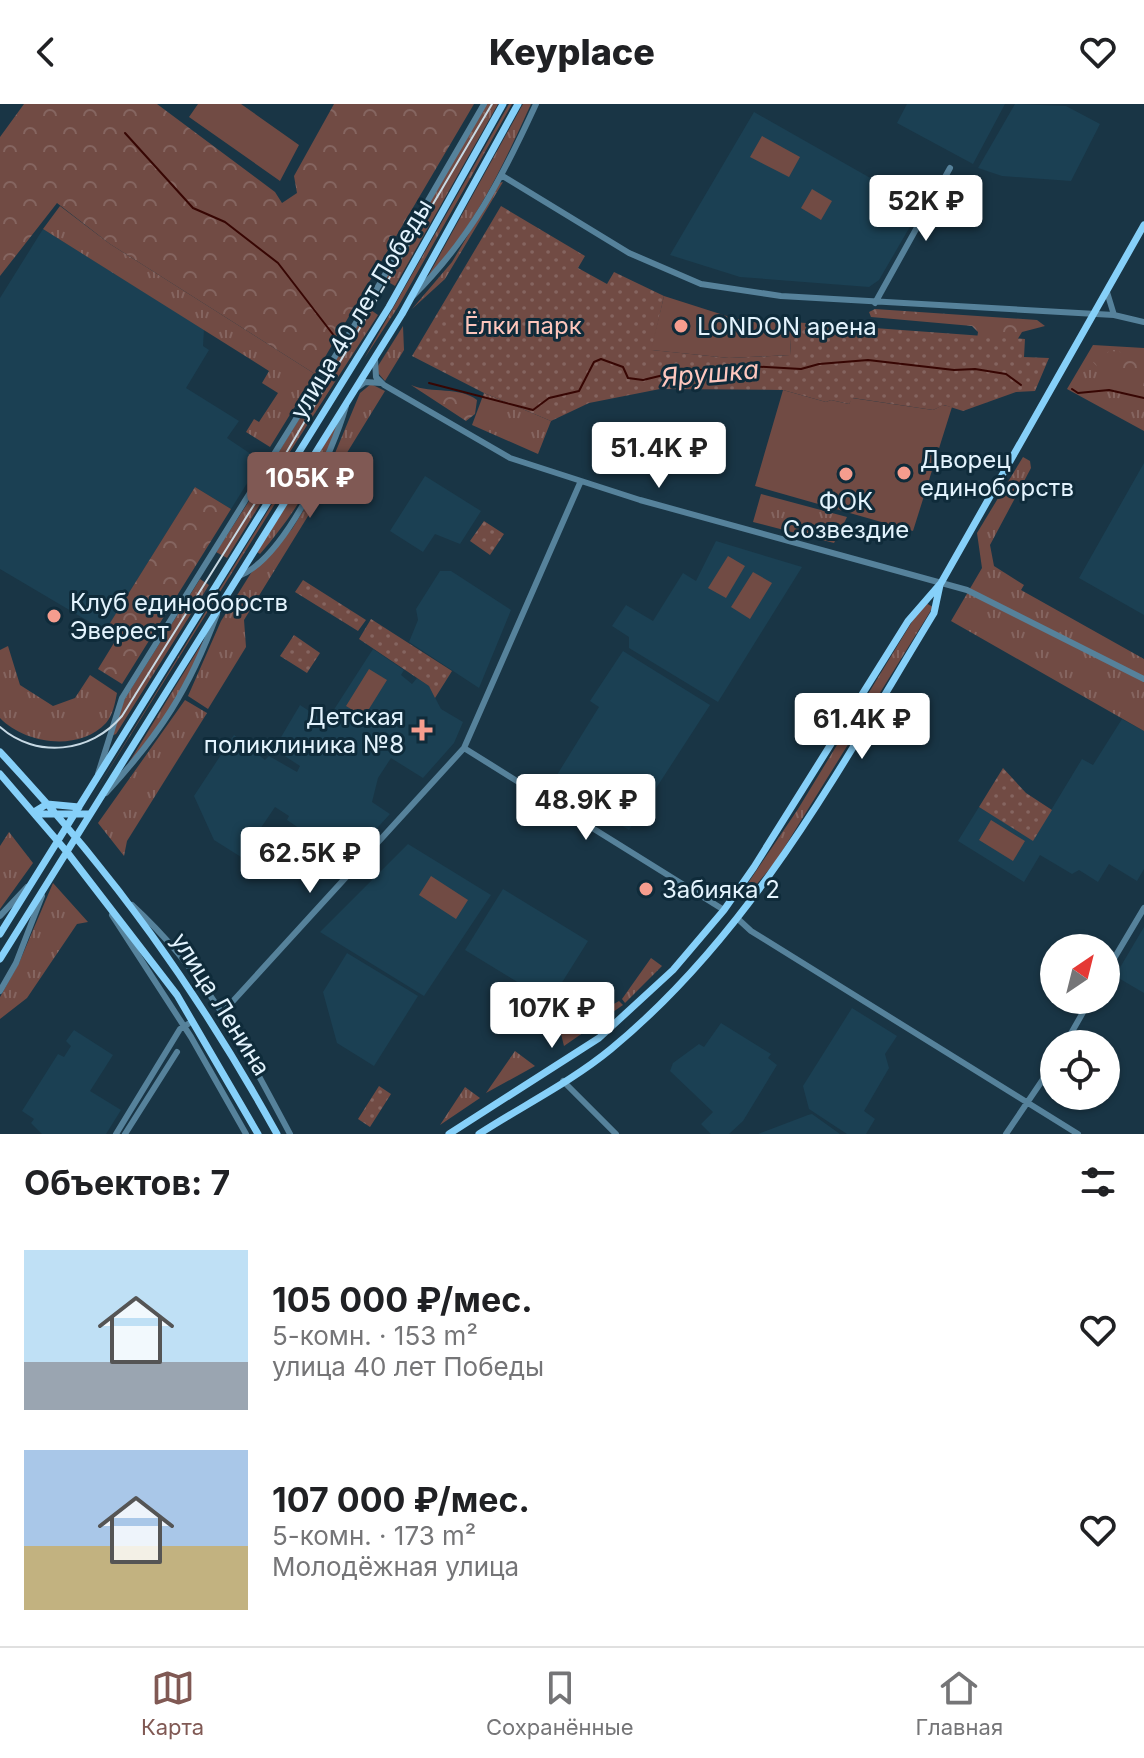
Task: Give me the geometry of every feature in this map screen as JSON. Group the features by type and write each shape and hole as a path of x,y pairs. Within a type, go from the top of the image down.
{"main road":[{"name":"улица 40 лет Победы","path":"0,934 356,360 503,104"},
{"name":"улица 40 лет Победы","path":"0,959 411,299 518,104"},
{"path":"449,1134 599,1038 673,970 724,910 781,829 913,612 941,583 1144,225"},
{"path":"356,360 368,368"},
{"path":"291,466 302,473"},
{"path":"479,1134 610,1050 657,1007 738,919 796,838 934,613 941,583"},
{"name":"улица Ленина","path":"0,752 76,837 190,986 277,1134"},
{"name":"улица Ленина","path":"0,774 67,852 177,995 258,1134"},
{"path":"85,798 96,805"},
{"path":"35,813 47,804 90,814"},
{"path":"35,813 56,815 76,811"},
{"path":"86,876 98,865"},
{"path":"35,878 46,885"},
{"path":"724,910 738,919"}],"street":[{"name":"улица 40 лет Победы","path":"97,777 122,698 274,455 484,104"},
{"name":"улица 40 лет Победы","path":"411,299 450,259 501,175 536,104"},
{"path":"875,303 950,168"},
{"path":"501,175 629,253 701,284 781,296 1114,315 1144,322"},
{"path":"1107,292 1114,315"},
{"path":"376,355 374,368 381,383"},
{"path":"355,389 365,382 381,383 510,458 580,483 967,590 1144,679"},
{"name":"улица 40 лет Победы","path":"236,577 252,568 288,529 336,442 348,399"},
{"path":"274,455 291,466"},
{"path":"223,1012 464,748 580,483"},
{"name":"улица 40 лет Победы","path":"96,805 183,697 223,598"},
{"path":"107,740 125,732"},
{"path":"464,748 724,910"},
{"name":"улица 40 лет Победы","path":"0,916 35,878"},
{"name":"улица 40 лет Победы","path":"0,991 16,963 46,885"},
{"name":"улица Ленина","path":"126,900 172,942 223,1012 290,1134"},
{"name":"улица Ленина","path":"108,904 117,926 186,1025 246,1134"},
{"path":"1120,948 1144,908"},
{"path":"738,919 751,931 1078,1134"},
{"path":"125,1134 167,1051 186,1025"},
{"path":"116,1134 176,1054 167,1051"},
{"path":"563,1081 616,1134"},
{"path":"1006,1134 1040,1085"}],"shaded area":[{"path":"907,104 1005,104 973,164 897,123"},
{"path":"1015,104 1066,106 1100,124 1071,181 1002,176 978,168"},
{"path":"754,112 895,192 915,218 879,280 869,287 740,277 670,255"},
{"path":"43,229 204,329 203,346 209,350 186,388 239,421 227,438 261,461 231,509 195,487 105,631 0,569 0,298"},
{"path":"1144,463 1144,615 1079,578"},
{"path":"425,476 481,511 460,544 435,534 423,552 390,531"},
{"path":"716,541 802,567 718,702 629,648 629,637 612,626 626,605 653,621 683,573 696,581"},
{"path":"440,571 451,571 511,610 479,688 409,642 418,620 416,609"},
{"path":"373,649 404,670 401,675 412,684 417,678 429,686 441,709 463,722 454,743 423,778 391,758 378,778 372,802 390,814 347,861 287,820 289,816 275,807 241,857 214,840 194,796 234,735 265,760 269,756 297,772 300,766 274,749 300,705 326,722"},
{"path":"623,651 710,705 629,830 552,783 599,707 590,701"},
{"path":"1122,719 1144,731 1144,869 1137,881 1109,864 1098,882 1079,870 1072,874 1040,855 1024,882 958,841 979,807 1033,840 1082,759 1093,765"},
{"path":"408,844 491,895 424,996 320,932"},
{"path":"503,889 588,941 556,992 524,986 465,950"},
{"path":"1144,927 1144,993 1120,979 1120,968"},
{"path":"347,953 418,996 374,1066 337,1043 323,992"},
{"path":"852,1008 897,1036 885,1054 889,1068 864,1111 875,1119 866,1134 847,1134 809,1109 803,1086"},
{"path":"721,1023 771,1054 768,1058 777,1065 743,1121 729,1134 711,1134 701,1124 713,1112 670,1071 673,1063 699,1044 704,1047"},
{"path":"74,1030 113,1055 90,1091 121,1110 106,1134 42,1134 31,1123 34,1119 22,1111 58,1054 64,1057 71,1046 66,1041"},
{"path":"812,1114 840,1134 758,1134 808,1115"}],"green space":[{"path":"24,104 157,104 275,192 282,203 297,193 294,176 334,104 474,104 315,374 110,244 57,203 0,276 0,137"},
{"path":"198,104 241,104 299,145 280,181 189,117"},
{"path":"485,104 498,104 395,286 385,280"},
{"path":"509,104 512,104 398,307 364,359"},
{"path":"523,104 531,104 486,196 444,259 427,278"},
{"path":"762,136 800,157 789,177 750,157"},
{"path":"503,182 445,279 412,309 452,262 499,183"},
{"path":"812,189 832,201 821,220 801,208"},
{"path":"60,206 110,244 315,374 270,447 246,432 254,419 259,422 278,393 262,383 269,371 43,229"},
{"name":"Ёлки парк","path":"501,206 585,256 578,268 607,284 614,272 664,296 652,350 729,358 790,355 792,322 1025,339 1024,357 1049,358 1035,391 1016,392 963,411 944,405 933,410 853,398 849,404 831,400 826,402 783,390 660,389 589,403 551,421 484,393 412,356"},
{"path":"664,296 736,319 792,322 790,355 729,358 651,350"},
{"path":"368,308 378,315 286,458 278,453"},
{"path":"875,309 1037,320 1045,326 1022,332 1009,353 977,339 978,332 972,326 871,317 869,312"},
{"path":"403,326 404,350 385,381 378,373 378,366"},
{"path":"1093,345 1144,348 1144,431 1067,389"},
{"path":"1111,351 1144,355 1144,386 1116,379 1093,362 1096,357"},
{"path":"371,384 385,391 244,620 246,647 208,709 188,696 221,621 251,573 292,529 328,470 360,393"},
{"path":"411,385 470,396 477,400 475,414 466,421"},
{"path":"783,390 826,402 831,400 849,404 852,398 933,410 943,405 952,407 913,531 755,486"},
{"path":"484,393 551,421 538,454 472,425"},
{"path":"339,421 306,491 260,554 257,552"},
{"path":"1023,457 1030,461 1031,468 990,545 994,566 1024,585 1021,590 1144,659 1144,731 951,621 982,568 977,533"},
{"path":"275,461 283,467 227,558 216,552"},
{"path":"291,473 293,475 90,800"},
{"path":"195,487 231,509 122,684 98,669 117,638 105,631"},
{"path":"761,494 847,517 834,543 753,522"},
{"path":"484,521 504,534 490,555 470,541"},
{"path":"728,556 745,566 726,598 708,588"},
{"path":"753,572 772,583 750,619 731,607"},
{"path":"200,579 209,585 116,734 111,736 124,700"},
{"path":"303,580 366,620 358,631 295,592"},
{"path":"924,602 933,607 776,861 747,896 744,889 798,809"},
{"path":"371,619 452,671 435,698 429,686 359,639"},
{"path":"294,635 320,653 307,673 280,656"},
{"path":"205,638 181,691 125,769"},
{"path":"8,646 20,685 53,706 75,698 90,675 117,693 106,723 82,738 67,741 37,739 11,727 0,718 0,650"},
{"path":"369,669 387,680 364,717 346,706"},
{"path":"185,700 207,713 127,841 124,856 98,823"},
{"path":"1003,768 1026,793 1052,810 1033,841 979,807"},
{"path":"991,820 1025,841 1013,861 979,840"},
{"path":"9,832 33,863 0,909 0,846"},
{"path":"431,876 468,900 456,919 419,895"},
{"path":"53,883 88,922 77,924 27,998 0,1019 0,997 19,963"},
{"path":"651,958 662,966 625,1003 622,999"},
{"path":"619,1001 623,1005 564,1046 561,1034"},
{"path":"515,1051 535,1066 486,1093"},
{"path":"379,1086 391,1094 370,1127 358,1119"},
{"path":"465,1087 480,1098 440,1125"}],"waterway":[{"path":"125,133 193,208 225,222 278,263 335,337"},
{"name":"Ярушка","path":"429,383 533,410 549,398 579,391 594,362 601,359 623,367 628,378 643,380 676,372 747,366 801,369 819,364 868,360 1006,374 1021,385"},
{"name":"Ярушка","path":"1072,389 1078,393 1109,390 1144,398"}],"tram line":[{"path":"0,727 30,744 63,747 95,738 122,716 282,460 492,104"}],"place":[{"name":"LONDON арена","path":"681,326"},
{"name":"Дворец единоборств","path":"904,473"},
{"name":"ФОК Созвездие","path":"846,474"},
{"name":"Клуб единоборств Эверест","path":"54,616"},
{"name":"Детская поликлиника №8","path":"422,730"},
{"name":"Забияка 2","path":"646,889"}]}
